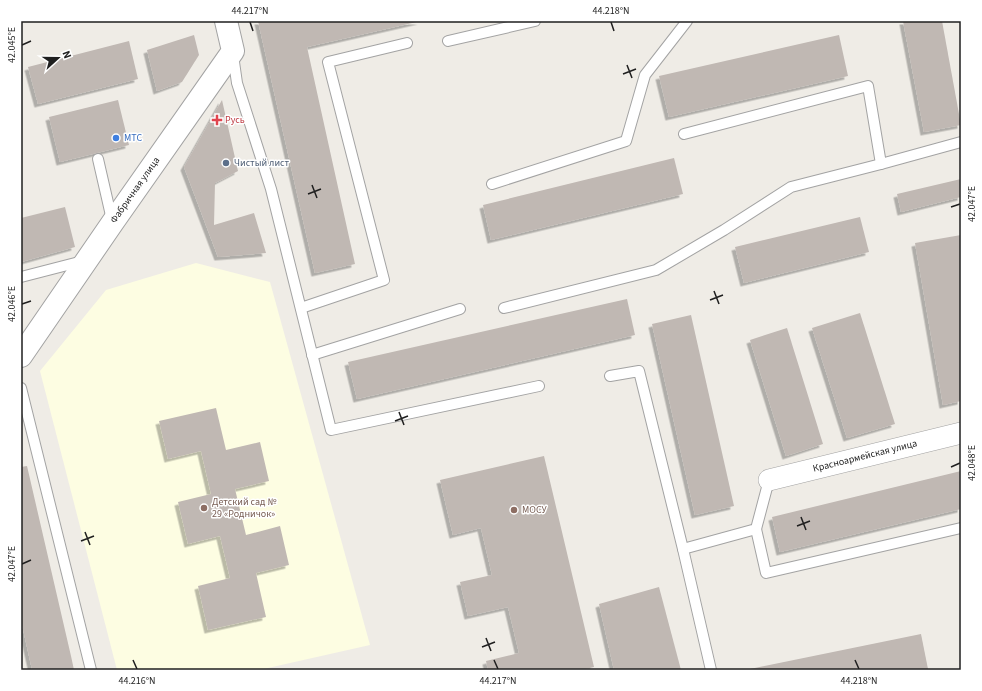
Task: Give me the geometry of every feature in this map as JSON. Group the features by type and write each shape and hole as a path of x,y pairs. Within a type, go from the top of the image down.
{"street":[{"path":"226,21 233,52"},
{"name":"Фабричная улица","path":"21,356 233,52"},
{"name":"Красноармейская улица","path":"769,480 961,433"}],"lane":[{"path":"448,41 535,21"},
{"path":"492,184 626,141 645,75 687,21"},
{"path":"301,308 384,280 328,62 407,43"},
{"path":"233,52 237,83 271,188 331,430 539,386"},
{"path":"684,134 868,86 881,164"},
{"path":"504,308 656,270 724,230 791,187 961,142"},
{"path":"98,160 113,222"},
{"path":"21,276 87,260"},
{"path":"312,355 460,309"},
{"path":"610,376 639,371 711,670"},
{"path":"21,388 91,670"},
{"path":"769,480 756,529 766,572 961,528"},
{"path":"683,549 756,529"}],"shaded area":[{"name":"Детский сад № 29 «Родничок»","path":"196,263 270,282 370,645 259,670 117,670 40,371 106,290"}],"building":[{"path":"258,21 421,21 307,47 355,264 315,273"},
{"path":"903,21 942,21 961,125 924,132"},
{"path":"194,35 199,55 182,82 157,91 147,50"},
{"path":"839,35 848,76 669,117 659,76"},
{"path":"129,41 138,79 38,104 28,67"},
{"path":"118,100 129,145 60,162 49,117"},
{"path":"222,100 238,171 215,183 214,225 254,213 266,253 218,257 184,167"},
{"path":"674,158 683,194 491,240 483,205"},
{"path":"961,179 961,197 901,212 897,194"},
{"path":"65,207 75,247 21,262 21,218"},
{"path":"860,217 869,252 744,283 735,247"},
{"path":"961,235 961,401 943,405 915,243"},
{"path":"627,299 635,335 357,399 348,362"},
{"path":"860,313 895,424 847,438 812,328"},
{"path":"691,315 734,506 695,515 652,324"},
{"path":"787,328 823,444 786,456 750,340"},
{"path":"216,408 226,450 260,442 269,481 235,489 246,535 280,526 289,565 256,573 266,617 208,630 198,586 230,578 220,536 188,544 178,502 211,494 201,451 168,459 159,421"},
{"path":"544,456 594,667 581,670 488,670 486,661 519,653 508,607 468,616 460,582 492,575 481,528 453,535 440,480"},
{"path":"27,466 74,670 32,670 21,620 21,467"},
{"path":"961,471 961,509 780,552 772,517"},
{"path":"659,587 681,670 614,670 599,604"},
{"path":"921,634 928,669 750,670 750,669"}],"place":[{"name":"Русь","path":"217,120"},
{"name":"МТС","path":"116,138"},
{"name":"Чистый лист","path":"226,163"},
{"name":"Детский сад № 29 «Родничок»","path":"204,508"},
{"name":"МОСУ","path":"514,510"}]}
